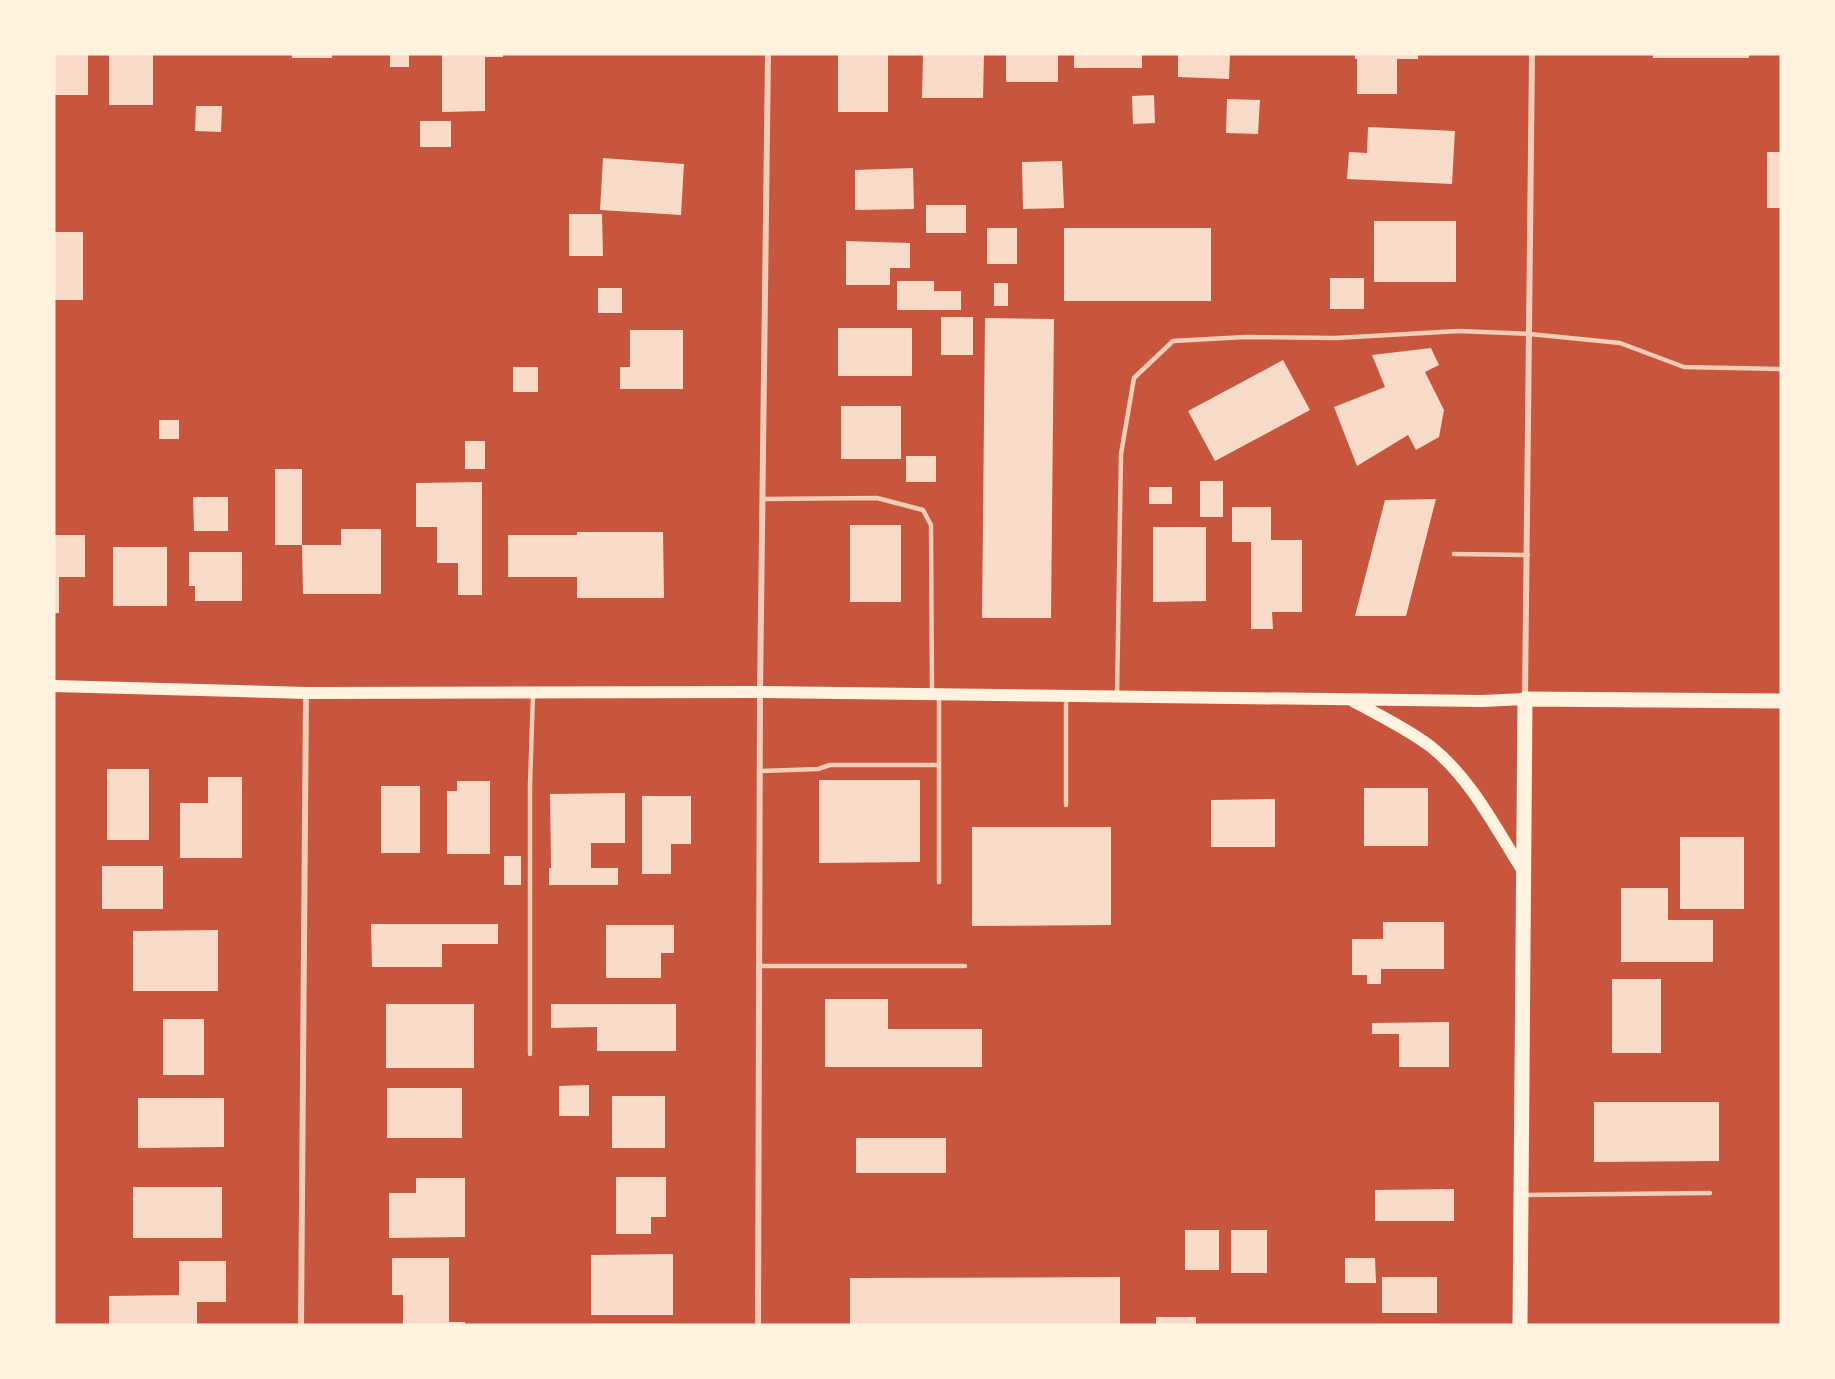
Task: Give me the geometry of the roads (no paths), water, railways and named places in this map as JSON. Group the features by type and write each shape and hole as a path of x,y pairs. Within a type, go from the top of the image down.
{"main road":[{"path":"54,686 306,693 760,692 1781,701"},
{"path":"1347,698 1403,729 1444,759 1474,796 1523,871"},
{"path":"1520,1325 1526,699"}],"street":[{"path":"758,1325 760,692 768,54"},
{"path":"1526,699 1532,54"},
{"path":"301,1325 306,693"}],"lane":[{"path":"1117,696 1121,454 1134,378 1173,341 1245,337 1336,338 1459,331 1530,334 1620,343 1684,367 1781,369"},
{"path":"763,499 877,498 923,510 932,525 935,694 939,765 939,882"},
{"path":"1454,554 1527,555"},
{"path":"530,1054 530,775 533,693"},
{"path":"1066,695 1066,805"},
{"path":"760,771 818,769 830,765 939,765"},
{"path":"759,966 965,966"},
{"path":"1521,1195 1710,1193"}]}
